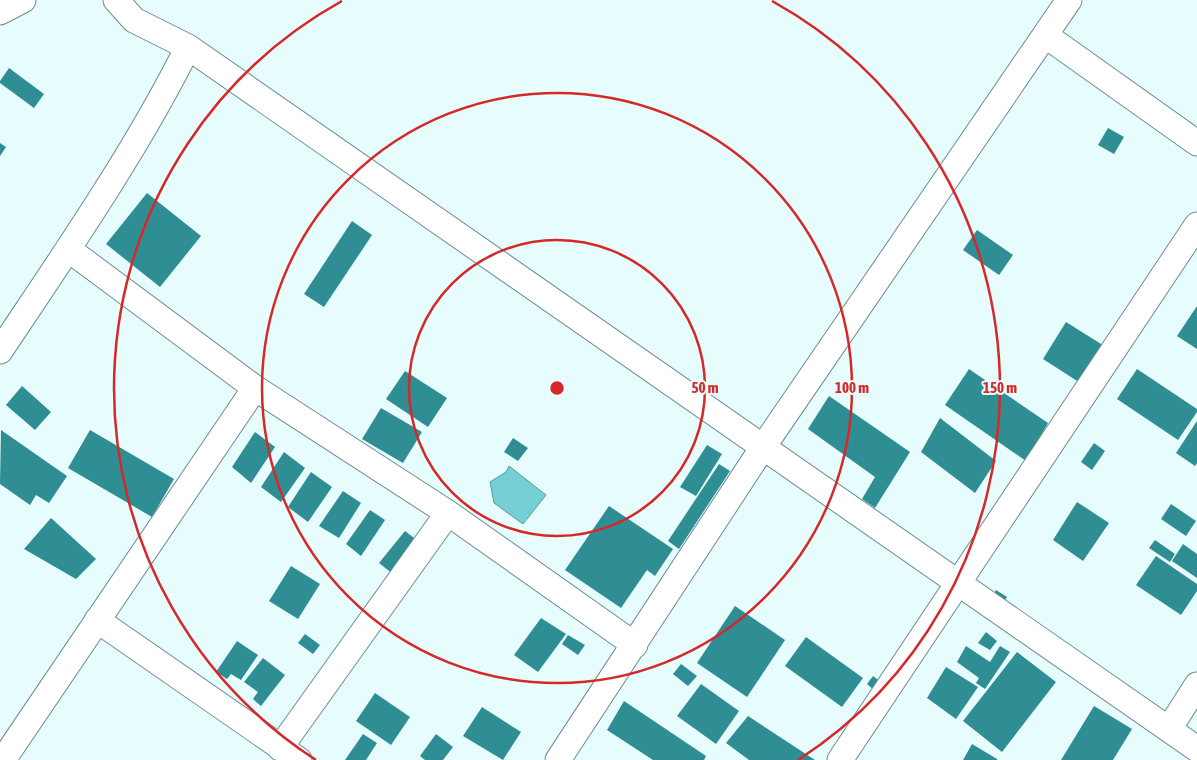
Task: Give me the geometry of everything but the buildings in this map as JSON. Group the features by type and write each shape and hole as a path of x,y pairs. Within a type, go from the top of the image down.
{"street":[{"path":"0,12 23,0"},
{"path":"116,0 134,20 188,47 1197,749"},
{"path":"558,760 763,447 1069,0"},
{"path":"1045,35 1197,143"},
{"path":"0,351 68,249 164,96 188,47"},
{"path":"840,760 1197,225"},
{"path":"68,249 255,388 448,513 635,645"},
{"path":"3,760 255,388"},
{"path":"97,620 290,754 448,513"},
{"path":"1169,730 1197,686"}],"water":[{"path":"509,466 546,495 523,524 494,503 490,482 506,472"}]}
